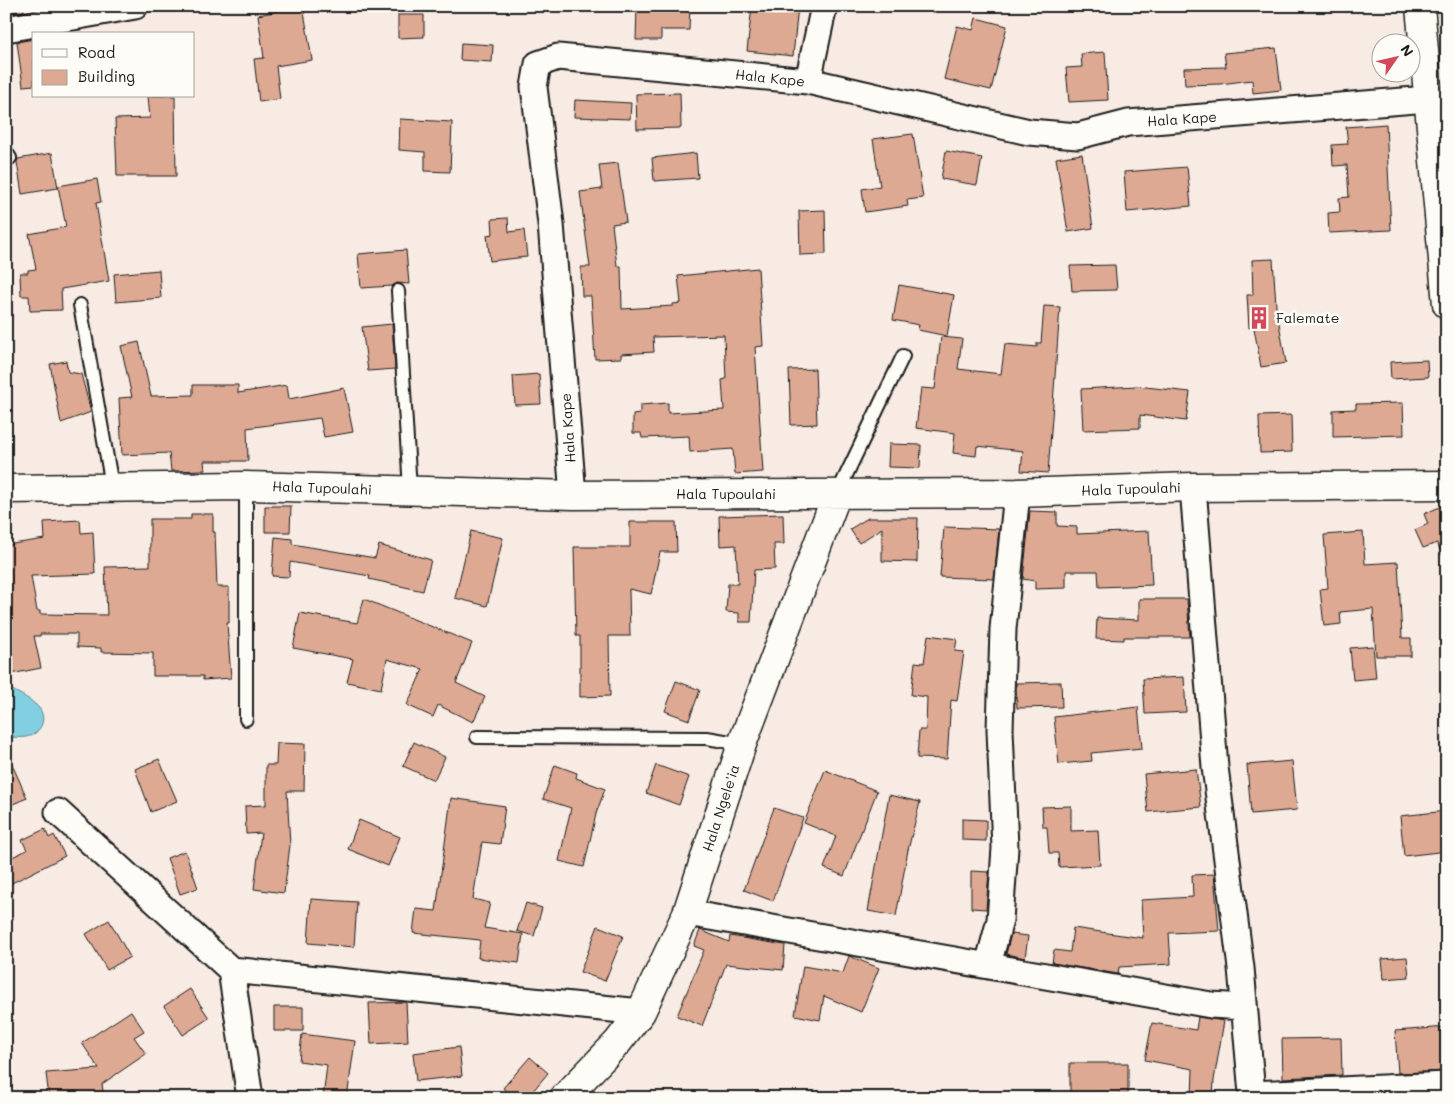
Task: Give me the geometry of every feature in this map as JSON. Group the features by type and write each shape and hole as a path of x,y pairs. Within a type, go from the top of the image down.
{"street":[{"path":"6,29 135,6"},
{"path":"808,81 824,6"},
{"path":"1420,6 1447,304"},
{"name":"Hala Kape","path":"573,495 551,224 534,87 538,64 558,57 808,81 1028,132 1078,136 1128,123 1428,99"},
{"name":"Hala Tupoulahi","path":"6,489 112,486 246,486 573,495 1017,493 1193,487 1447,485"},
{"path":"1193,487 1215,767 1241,968 1252,1094 1447,1085"},
{"path":"988,965 1000,920 1006,848 1000,730 1003,629 1017,493"},
{"name":"Hala Ngele'ia","path":"564,1098 618,1042 641,1012 687,914 742,744 838,494"},
{"path":"58,812 231,970 641,1012"},
{"path":"687,914 1211,1005 1244,1007"},
{"path":"231,970 250,1098"}],"lane":[{"path":"398,291 410,490"},
{"path":"80,305 112,486"},
{"path":"838,494 903,356"},
{"path":"246,486 246,719"},
{"path":"477,737 707,738 742,744"}],"water":[{"path":"6,686 40,709 43,719 42,724 32,735 6,737"}],"building":[{"path":"6,6 24,6 24,11 6,14"},
{"path":"278,6 303,6 312,60 276,66 280,99 259,102 254,59 264,58 258,15 279,11"},
{"path":"637,6 690,6 689,30 661,30 661,40 636,40"},
{"path":"752,6 798,6 793,56 747,51"},
{"path":"398,15 424,15 424,37 398,38"},
{"path":"976,18 1007,26 991,90 944,79 957,26 973,30"},
{"path":"32,39 32,85 23,86 17,42"},
{"path":"461,43 493,45 492,62 460,60"},
{"path":"1276,48 1281,90 1253,93 1252,80 1220,84 1185,85 1184,68 1226,67 1224,53"},
{"path":"1105,52 1108,100 1069,102 1066,68 1082,67 1081,54"},
{"path":"680,93 681,128 637,129 636,94"},
{"path":"148,98 175,98 176,176 117,176 115,119 150,118"},
{"path":"575,100 631,103 630,119 574,117"},
{"path":"400,119 452,122 450,172 425,171 425,152 399,150"},
{"path":"1386,124 1391,230 1329,233 1328,213 1340,212 1339,198 1349,197 1347,165 1333,166 1332,145 1348,144 1346,127"},
{"path":"913,134 923,198 907,200 908,206 865,212 862,189 880,186 873,139"},
{"path":"946,151 982,158 977,185 941,179"},
{"path":"52,153 58,188 22,194 18,159"},
{"path":"696,153 698,178 654,181 652,158"},
{"path":"1082,154 1093,228 1068,232 1056,158"},
{"path":"618,163 626,222 612,224 617,266 621,266 622,309 673,306 673,304 681,303 678,276 758,268 763,346 755,347 763,472 735,474 733,449 690,452 689,436 642,438 641,433 633,433 633,415 640,414 640,405 668,403 668,413 724,410 722,380 726,379 724,335 653,337 654,352 621,354 621,358 595,359 591,296 582,296 581,267 590,267 580,192 602,189 599,165"},
{"path":"1187,167 1191,206 1127,212 1124,172"},
{"path":"97,179 101,202 96,203 109,281 61,289 62,310 30,311 29,296 21,296 20,273 28,273 28,270 36,269 29,234 66,227 58,186"},
{"path":"825,210 826,254 800,255 799,211"},
{"path":"508,218 509,232 524,230 527,257 490,261 487,235 493,234 492,219"},
{"path":"406,250 409,284 397,283 392,286 361,288 358,254"},
{"path":"1273,259 1276,306 1286,363 1261,367 1254,328 1249,328 1247,295 1253,295 1252,260"},
{"path":"1115,265 1117,290 1072,291 1070,266"},
{"path":"159,270 161,298 116,302 114,274"},
{"path":"899,285 954,295 947,336 918,330 919,325 893,320"},
{"path":"1044,306 1060,307 1048,473 1021,471 1023,451 977,446 976,456 953,453 955,433 916,428 921,388 935,389 941,337 962,339 958,369 1001,374 1005,344 1037,347 1037,343 1041,343"},
{"path":"392,324 395,369 368,371 362,327"},
{"path":"139,342 151,396 193,395 193,385 238,385 238,393 287,385 289,399 344,388 353,432 324,437 320,418 247,428 248,461 204,461 205,470 171,471 169,453 122,455 119,398 132,397 121,346"},
{"path":"1427,360 1428,377 1391,379 1390,362"},
{"path":"66,361 68,372 81,374 91,412 61,423 50,364"},
{"path":"815,369 817,424 791,425 789,370"},
{"path":"539,374 541,404 515,405 513,376"},
{"path":"1137,386 1190,392 1186,421 1140,415 1140,428 1083,430 1081,389"},
{"path":"1403,403 1404,435 1333,437 1333,410 1356,409 1356,404"},
{"path":"1291,415 1292,452 1260,453 1259,416"},
{"path":"889,444 921,445 920,468 888,467"},
{"path":"265,506 291,506 290,532 265,532"},
{"path":"1442,506 1447,516 1447,566 1437,543 1423,548 1415,530 1428,524 1424,514"},
{"path":"1030,511 1057,512 1057,526 1077,527 1077,534 1149,531 1152,585 1099,587 1098,571 1066,571 1066,588 1035,589 1035,581 1023,579"},
{"path":"191,514 213,514 217,587 229,587 229,623 227,623 231,678 203,680 203,676 153,676 153,653 101,652 101,648 77,647 77,634 40,634 40,636 34,636 41,668 6,675 6,545 45,539 44,522 80,520 81,533 93,532 95,574 31,576 37,611 40,611 40,614 107,615 105,567 150,566 150,519 191,519"},
{"path":"783,514 784,544 774,544 775,569 754,570 751,622 739,622 739,613 726,612 728,584 738,584 736,545 720,546 719,516"},
{"path":"868,518 918,518 917,562 882,561 882,528 859,543 850,529"},
{"path":"630,522 676,522 677,552 660,552 651,594 629,589 630,636 609,636 610,696 580,697 580,636 576,636 574,547 630,547"},
{"path":"944,527 999,529 994,579 940,577"},
{"path":"471,531 503,538 487,606 455,598"},
{"path":"1363,532 1365,564 1398,562 1402,638 1411,638 1411,656 1376,656 1373,609 1340,612 1341,624 1324,626 1320,589 1328,588 1324,535"},
{"path":"275,537 292,539 292,544 375,558 379,545 431,560 423,591 369,579 370,576 290,562 289,577 272,576"},
{"path":"364,599 472,643 456,683 485,697 473,722 438,705 433,717 407,705 423,669 387,659 381,689 347,682 353,659 293,648 300,613 357,623"},
{"path":"1139,599 1187,599 1190,637 1124,637 1124,640 1096,639 1097,618 1139,620"},
{"path":"928,635 957,639 955,651 964,652 957,701 951,700 947,759 917,758 919,730 926,730 927,697 911,695 915,662 924,663"},
{"path":"1373,646 1376,678 1353,680 1350,648"},
{"path":"1184,677 1186,712 1145,714 1143,679"},
{"path":"676,681 700,690 689,720 665,711"},
{"path":"1061,682 1062,707 1017,708 1016,683"},
{"path":"1138,707 1142,748 1091,753 1092,761 1059,764 1054,717"},
{"path":"414,742 445,757 434,780 403,766"},
{"path":"277,743 305,744 304,791 287,791 290,845 284,893 254,889 261,833 246,834 245,806 266,805 266,765 276,765"},
{"path":"6,751 27,798 6,807"},
{"path":"159,759 177,801 151,812 135,769"},
{"path":"1292,761 1297,810 1251,814 1247,765"},
{"path":"555,765 577,773 576,778 605,789 596,814 584,867 559,861 571,808 543,799"},
{"path":"656,765 689,777 679,805 646,793"},
{"path":"1196,769 1201,807 1148,812 1144,774"},
{"path":"825,770 877,791 844,876 824,868 836,836 804,823"},
{"path":"889,795 920,802 908,850 896,916 868,911"},
{"path":"451,798 505,806 500,844 482,842 473,899 490,903 484,928 523,934 519,963 478,958 480,940 413,933 416,909 436,911"},
{"path":"1071,806 1071,831 1098,830 1100,865 1059,867 1058,853 1049,853 1047,827 1043,827 1042,807"},
{"path":"774,808 803,818 773,901 744,890"},
{"path":"1447,811 1447,851 1404,856 1400,816"},
{"path":"962,819 986,820 986,841 962,840"},
{"path":"359,820 400,837 388,866 348,849"},
{"path":"45,829 49,838 54,835 65,856 6,886 6,860 27,850 22,840"},
{"path":"185,851 198,888 180,894 167,858"},
{"path":"971,871 989,872 986,909 971,908"},
{"path":"1214,874 1219,931 1169,933 1171,964 1119,967 1118,974 1052,963 1054,950 1070,952 1073,928 1143,938 1141,900 1193,897 1192,875"},
{"path":"311,899 357,902 354,947 308,943"},
{"path":"526,903 542,908 534,936 517,931"},
{"path":"109,920 130,957 107,970 86,934"},
{"path":"598,926 623,936 605,981 580,972"},
{"path":"700,930 729,942 730,936 785,945 783,970 726,964 702,1026 677,1016 704,950 694,946"},
{"path":"1011,934 1028,936 1025,958 1006,954"},
{"path":"849,956 879,968 861,1012 824,996 820,1020 795,1015 803,966 843,973"},
{"path":"1407,957 1409,977 1384,979 1382,959"},
{"path":"190,989 209,1018 183,1035 164,1006"},
{"path":"406,1002 408,1042 371,1044 369,1003"},
{"path":"274,1007 303,1007 303,1031 274,1031"},
{"path":"131,1011 144,1031 134,1037 146,1054 102,1084 104,1098 49,1098 46,1073 99,1069 82,1043"},
{"path":"1198,1017 1224,1021 1214,1080 1213,1098 1192,1098 1193,1069 1145,1060 1152,1023 1196,1030"},
{"path":"1447,1027 1447,1071 1398,1073 1395,1031"},
{"path":"302,1034 355,1041 347,1098 323,1098 327,1065 299,1061"},
{"path":"1341,1038 1342,1075 1283,1078 1282,1039"},
{"path":"459,1047 462,1076 416,1081 413,1053"},
{"path":"530,1057 548,1073 527,1098 514,1098 503,1088"},
{"path":"1070,1063 1128,1063 1128,1094 1070,1093"}],"place":[{"name":"Falemate","path":"1259,318"}]}
